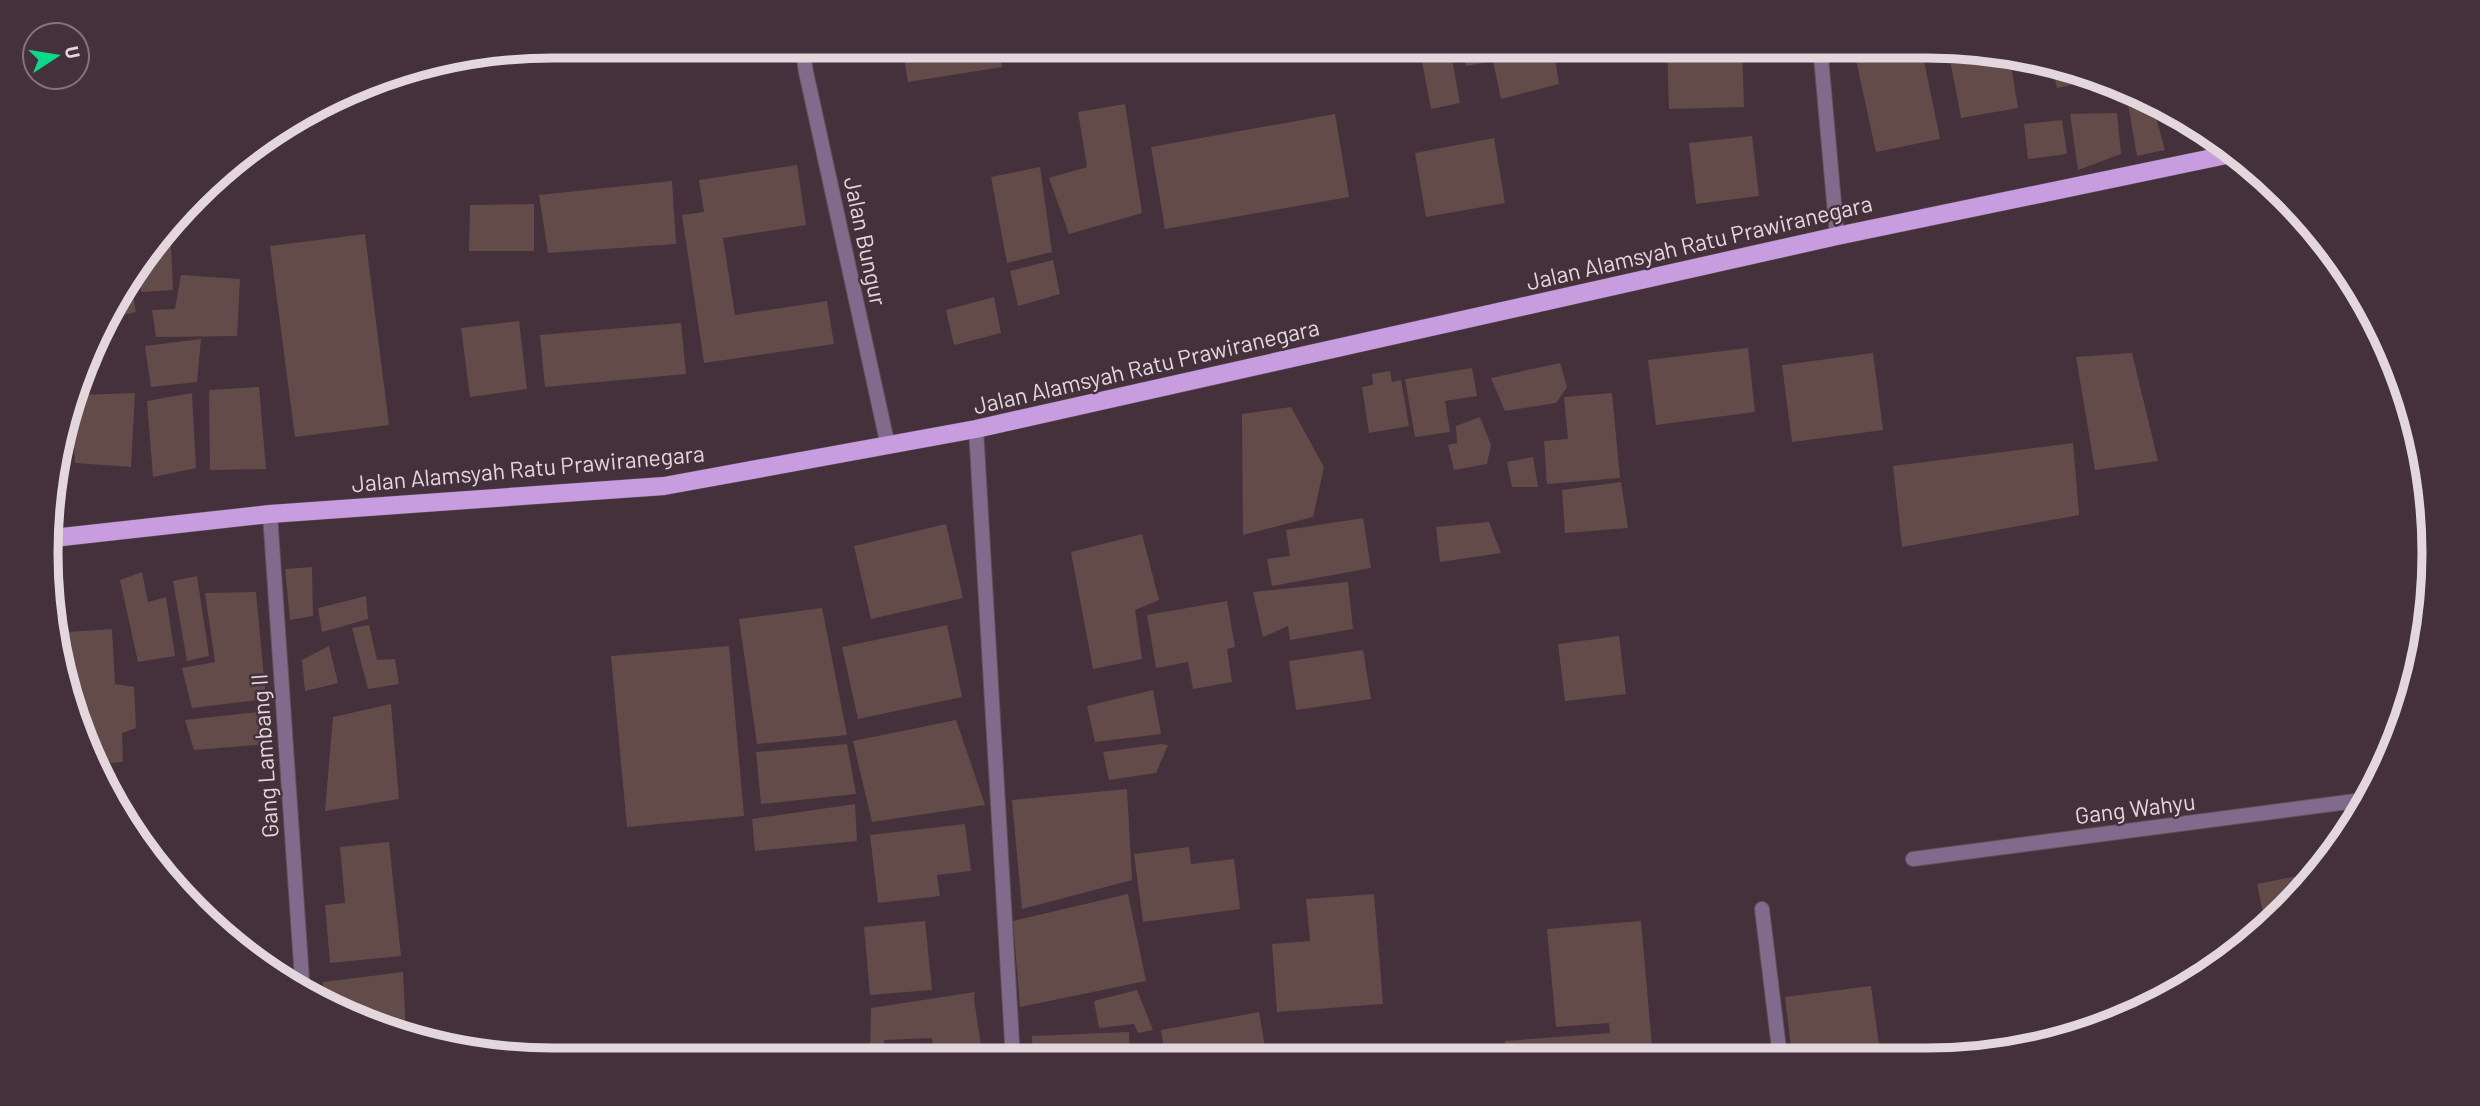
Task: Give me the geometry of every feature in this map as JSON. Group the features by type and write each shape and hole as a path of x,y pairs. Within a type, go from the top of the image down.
{"main road":[{"name":"Jalan Alamsyah Ratu Prawiranegara","path":"58,537 270,514 664,486 976,429 1837,236 2222,156"}],"street":[{"name":"Jalan Bungur","path":"804,58 888,446"},
{"path":"1821,58 1837,236"},
{"path":"976,429 1012,1048"},
{"name":"Gang Lambang II","path":"270,514 302,980"},
{"name":"Gang Wahyu","path":"1913,859 2356,801"},
{"path":"1762,909 1779,1048"}],"building":[{"path":"904,58 1000,58 1002,67 908,82"},
{"path":"1464,58 1555,58 1559,84 1501,99 1493,61 1466,66"},
{"path":"1667,58 1742,58 1744,107 1669,109"},
{"path":"1856,58 1923,58 1940,139 1876,152"},
{"path":"1452,59 1460,103 1431,109 1422,62"},
{"path":"1950,59 2011,65 2018,108 1961,118"},
{"path":"2054,75 2081,83 2057,88"},
{"path":"1125,104 1142,213 1069,234 1049,178 1087,167 1078,112"},
{"path":"2128,104 2135,104 2155,114 2165,150 2137,156"},
{"path":"2117,113 2121,154 2078,170 2070,114"},
{"path":"1335,114 1349,197 1165,229 1151,147"},
{"path":"2062,120 2067,154 2028,159 2024,124"},
{"path":"1752,136 1759,196 1696,204 1689,143"},
{"path":"1494,138 1505,203 1426,217 1415,153"},
{"path":"797,165 806,225 723,238 735,315 827,301 834,344 704,363 682,215 704,212 699,180"},
{"path":"1040,167 1052,252 1007,263 991,177"},
{"path":"672,181 676,244 548,253 539,195"},
{"path":"534,204 534,251 469,251 470,205"},
{"path":"365,234 389,425 295,437 270,246"},
{"path":"165,246 171,246 173,290 141,292 141,278"},
{"path":"1053,260 1060,294 1018,306 1010,271"},
{"path":"181,275 240,279 237,336 156,337 152,310 175,309"},
{"path":"132,292 136,312 118,316"},
{"path":"994,297 1001,333 954,345 946,310"},
{"path":"519,321 527,389 470,397 461,328"},
{"path":"681,323 686,374 545,387 540,335"},
{"path":"201,339 197,382 151,387 145,346"},
{"path":"1748,348 1755,412 1656,425 1648,360"},
{"path":"1873,353 1883,430 1792,442 1782,365"},
{"path":"2132,353 2158,461 2095,470 2076,357"},
{"path":"1560,363 1567,387 1556,403 1505,411 1491,378"},
{"path":"1472,368 1477,396 1445,401 1450,432 1415,437 1405,379"},
{"path":"1390,371 1392,382 1401,380 1409,426 1369,433 1362,387 1373,385 1372,374"},
{"path":"259,387 266,469 210,470 209,390"},
{"path":"135,393 131,467 75,463 73,432 84,395"},
{"path":"192,393 196,468 153,477 147,401"},
{"path":"1612,393 1620,478 1547,484 1544,441 1568,439 1564,397"},
{"path":"1291,407 1324,467 1313,517 1243,535 1242,414"},
{"path":"1480,417 1491,445 1487,464 1454,470 1448,445 1457,443 1456,426"},
{"path":"2073,443 2079,515 1902,547 1893,466"},
{"path":"1533,457 1538,487 1512,487 1507,462"},
{"path":"1621,482 1628,528 1565,533 1562,490"},
{"path":"1363,518 1371,568 1272,586 1267,559 1290,556 1286,530"},
{"path":"1489,522 1501,553 1440,562 1436,527"},
{"path":"946,524 963,598 871,619 854,546"},
{"path":"1142,534 1159,600 1135,610 1142,659 1093,669 1071,552"},
{"path":"312,567 313,616 290,620 285,569"},
{"path":"142,572 148,602 166,597 175,656 138,662 120,580"},
{"path":"197,576 209,656 187,661 173,581"},
{"path":"1348,582 1353,629 1290,640 1288,626 1263,637 1253,592"},
{"path":"256,592 266,699 192,708 182,668 215,662 205,593"},
{"path":"366,596 368,619 322,632 318,608"},
{"path":"1227,601 1235,647 1227,649 1232,682 1193,689 1188,662 1156,668 1147,615"},
{"path":"822,608 847,735 757,744 739,619"},
{"path":"369,625 377,660 395,659 399,684 368,689 352,628"},
{"path":"947,625 962,697 858,719 842,647"},
{"path":"112,629 115,684 134,687 136,728 122,733 123,762 105,763 95,743 75,681 64,632"},
{"path":"1619,636 1626,694 1565,701 1558,644"},
{"path":"329,646 338,683 305,691 302,660"},
{"path":"729,646 744,816 627,827 611,656"},
{"path":"1363,650 1371,699 1296,710 1289,661"},
{"path":"1153,690 1161,734 1095,742 1087,706"},
{"path":"391,704 399,799 325,811 333,717"},
{"path":"267,711 269,744 194,750 185,720"},
{"path":"956,720 985,805 872,822 853,741"},
{"path":"847,744 856,794 761,804 756,752"},
{"path":"1168,745 1156,773 1109,780 1103,752"},
{"path":"116,773 118,789 110,774"},
{"path":"1127,789 1132,880 1022,909 1012,800"},
{"path":"855,804 857,841 755,851 752,819"},
{"path":"965,824 971,871 937,875 940,896 878,903 870,835"},
{"path":"389,842 401,956 330,963 325,905 345,903 340,847"},
{"path":"1189,847 1191,864 1234,859 1240,909 1143,922 1134,854"},
{"path":"2303,875 2264,916 2257,884"},
{"path":"1128,894 1146,981 1020,1007 1013,921"},
{"path":"1374,894 1383,1004 1277,1012 1272,944 1310,941 1306,899"},
{"path":"925,921 932,990 870,995 864,927"},
{"path":"1641,921 1652,1048 1505,1048 1505,1041 1610,1033 1609,1023 1556,1027 1547,929"},
{"path":"403,972 406,1025 363,1011 323,991 323,982"},
{"path":"1871,986 1879,1045 1855,1048 1791,1048 1785,997"},
{"path":"1137,990 1153,1030 1138,1033 1134,1024 1099,1028 1094,1001"},
{"path":"975,992 981,1048 933,1048 932,1038 884,1040 884,1048 870,1048 871,1008"},
{"path":"1259,1012 1265,1048 1164,1048 1161,1030"},
{"path":"1129,1032 1130,1048 1033,1048 1032,1036"}]}
